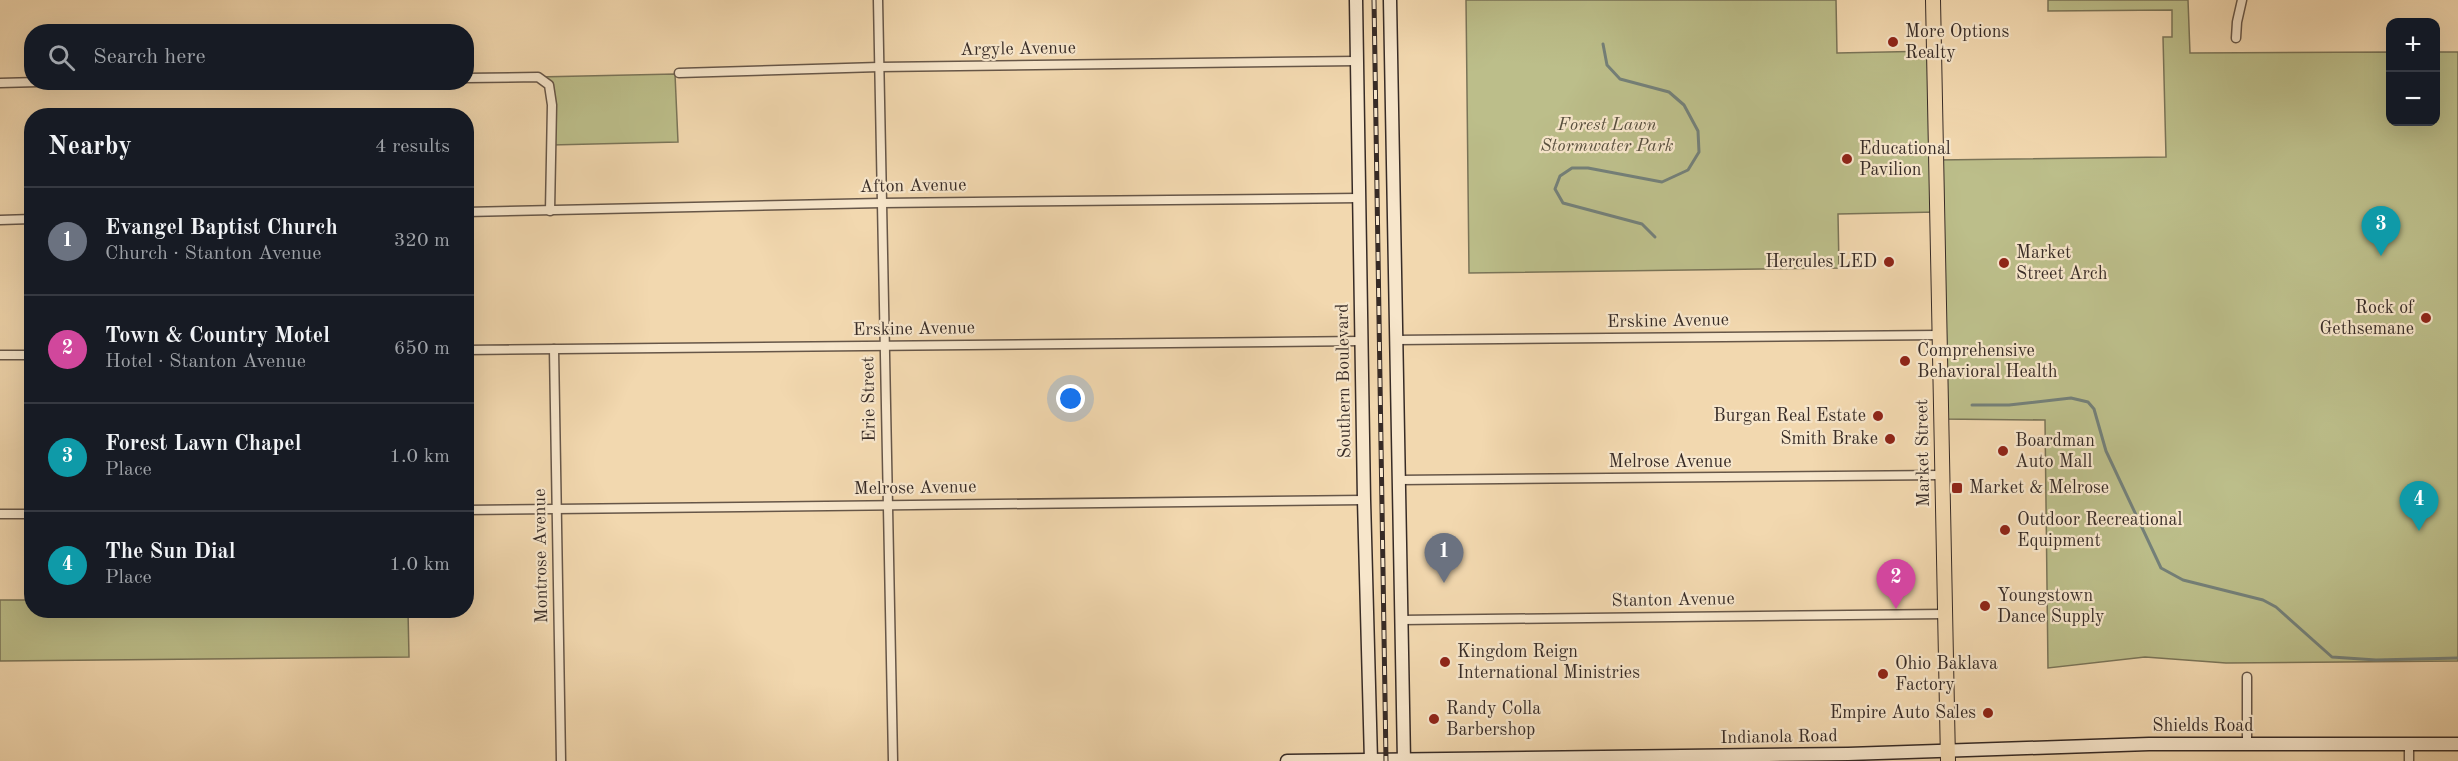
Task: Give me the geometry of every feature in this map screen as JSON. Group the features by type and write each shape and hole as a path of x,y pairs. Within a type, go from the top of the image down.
{"main road":[{"name":"Market Street","path":"1933,0 1948,757"}],"street":[{"name":"Erie Street","path":"878,0 893,761"},
{"name":"Southern Boulevard","path":"1356,0 1364,500 1371,760"},
{"path":"1390,0 1404,760"},
{"path":"2236,38 2242,0"},
{"name":"Argyle Avenue","path":"679,73 879,67 1357,61"},
{"path":"474,78 538,77 549,85 552,93 550,211"},
{"path":"0,83 24,82"},
{"name":"Afton Avenue","path":"474,212 882,203 1359,198"},
{"path":"0,220 24,219"},
{"name":"Erskine Avenue","path":"1396,340 1940,335"},
{"name":"Erskine Avenue","path":"474,350 1362,341"},
{"name":"Montrose Avenue","path":"554,350 561,761"},
{"path":"0,355 24,355"},
{"name":"Melrose Avenue","path":"1399,480 1942,475"},
{"name":"Melrose Avenue","path":"474,510 1364,500"},
{"path":"0,514 24,514"},
{"name":"Stanton Avenue","path":"1401,620 1945,614"},
{"path":"2247,677 2247,744"},
{"name":"Shields Road","path":"1948,757 2149,744 2458,744"},
{"path":"2409,744 2409,761"},
{"name":"Indianola Road","path":"1287,761 1948,757"}],"green space":[{"name":"Forest Lawn Stormwater Park","path":"1466,0 1836,0 1837,53 1934,51 1937,160 2166,157 2163,37 2172,37 2172,10 2048,11 2048,0 2188,0 2190,53 2386,52 2386,126 2440,126 2440,52 2458,52 2458,661 2226,663 2145,657 2048,668 2045,420 1941,419 1937,212 1838,214 1839,268 1469,273"},
{"path":"675,74 678,142 551,145 552,93 538,77"},
{"path":"0,600 24,600 24,618 408,618 409,657 0,661"}],"waterway":[{"path":"1603,44 1607,65 1620,79 1669,92 1684,105 1698,131 1699,152 1688,170 1662,182 1588,168 1572,168 1560,176 1555,189 1563,203 1642,224 1655,237"},
{"path":"1972,405 2009,405 2071,398 2088,402 2094,409 2106,451 2161,568 2183,580 2263,600 2276,607 2332,657 2376,660 2458,658"}],"railway":[{"path":"1374,0 1386,761"}],"place":[{"name":"More Options Realty","path":"1893,42"},
{"name":"Educational Pavilion","path":"1847,159"},
{"name":"Forest Lawn Chapel","path":"2381,256"},
{"name":"Hercules LED","path":"1889,262"},
{"name":"Market Street Arch","path":"2004,263"},
{"name":"Rock of Gethsemane","path":"2426,318"},
{"name":"Comprehensive Behavioral Health","path":"1905,361"},
{"name":"Burgan Real Estate","path":"1878,416"},
{"name":"Smith Brake","path":"1890,439"},
{"name":"Boardman Auto Mall","path":"2003,451"},
{"name":"Market & Melrose","path":"1957,488"},
{"name":"Outdoor Recreational Equipment","path":"2005,530"},
{"name":"The Sun Dial","path":"2419,531"},
{"name":"Evangel Baptist Church","path":"1444,583"},
{"name":"Youngstown Dance Supply","path":"1985,606"},
{"name":"Town & Country Motel","path":"1896,609"},
{"name":"Kingdom Reign International Ministries","path":"1445,662"},
{"name":"Ohio Baklava Factory","path":"1883,674"},
{"name":"Empire Auto Sales","path":"1988,713"},
{"name":"Randy Colla Barbershop","path":"1434,719"}]}
